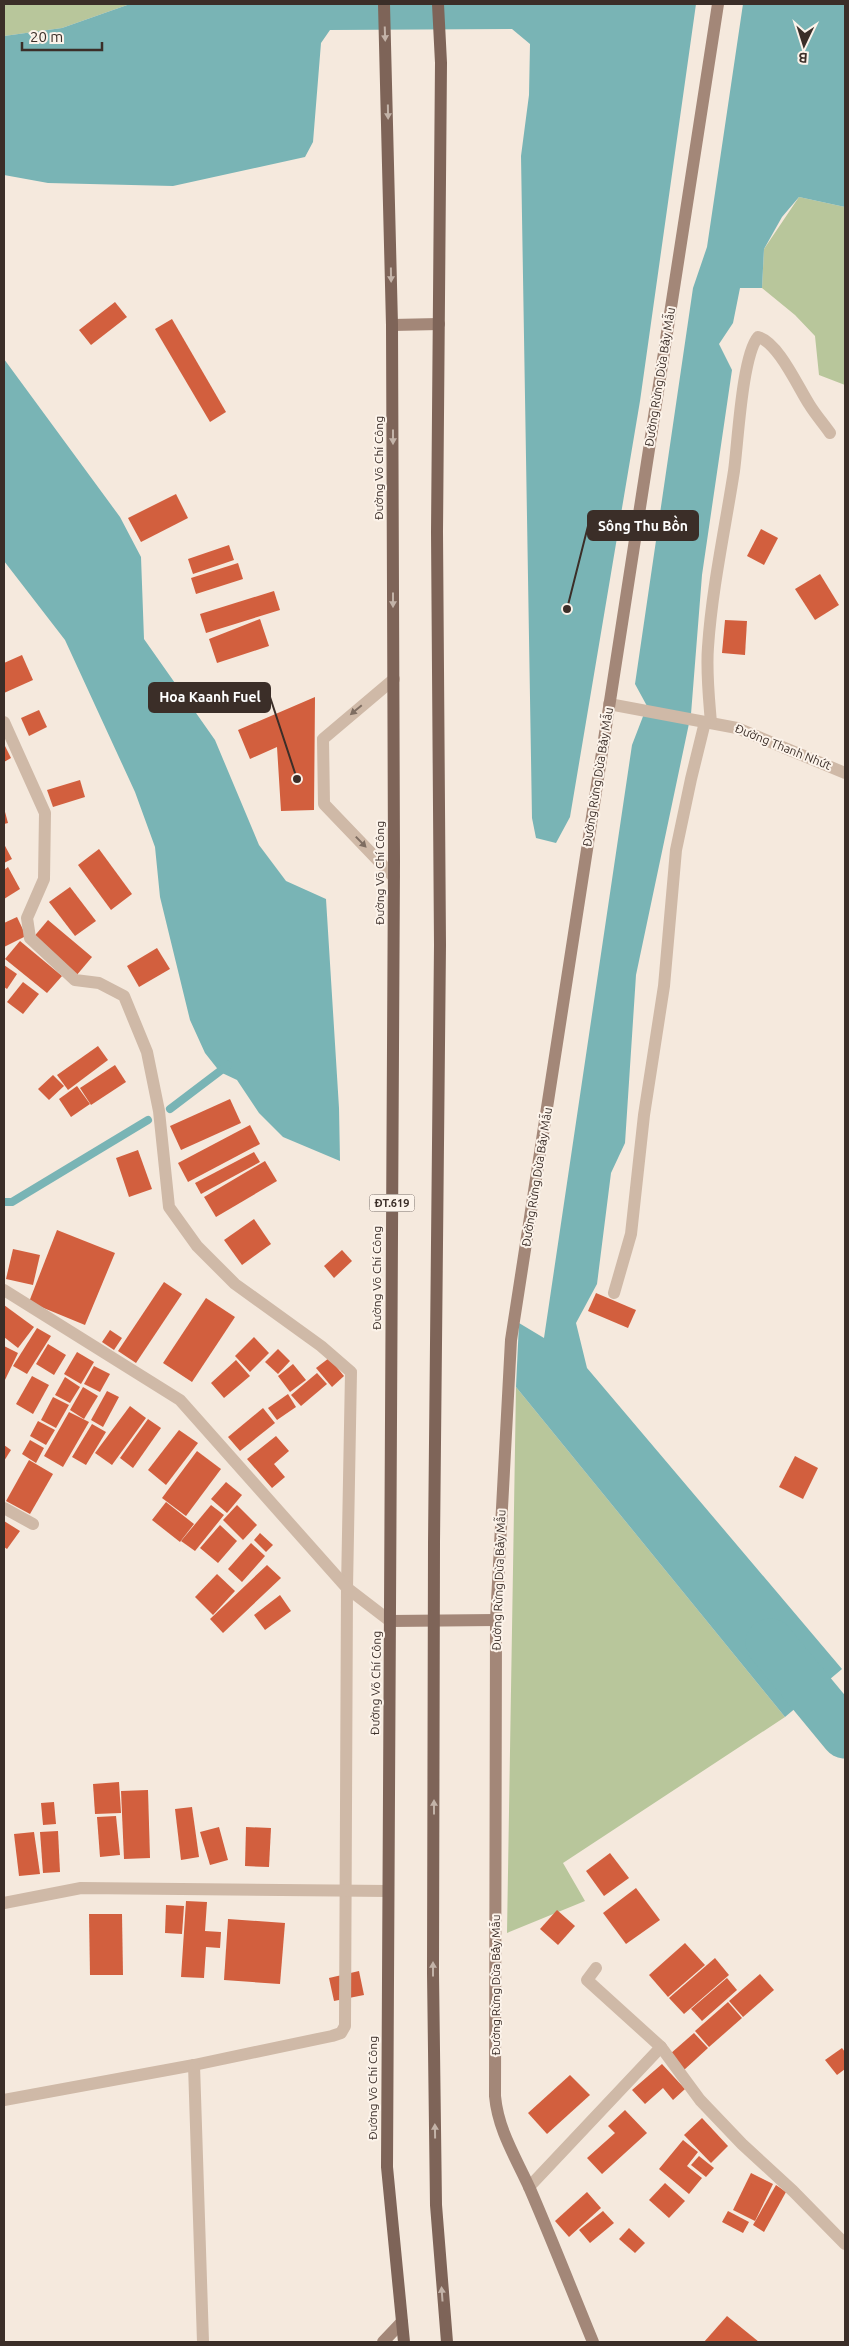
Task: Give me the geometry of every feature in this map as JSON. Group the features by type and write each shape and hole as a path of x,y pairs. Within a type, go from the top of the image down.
{"main road":[{"name":"Đường Võ Chí Công","path":"384,4 392,325 394,679 387,2167 404,2342"},
{"path":"438,4 441,63 437,532 440,955 434,1619 436,2206 447,2342"}],"street":[{"name":"Đường Rừng Dừa Bảy Mẫu","path":"594,2342 497,2116 495,2096 496,1620 511,1340 718,4"},
{"path":"392,325 439,324"},
{"path":"614,1293 631,1234 644,1114 664,986 676,850 691,779 708,722 707,663 712,607 734,469 747,364 753,343 758,337 764,339 775,350 809,405 830,433"},
{"path":"394,679 323,739 324,804 394,877"},
{"name":"Đường Thanh Nhứt","path":"609,704 690,718 751,732 845,773"},
{"path":"4,722 45,812 44,879 27,918 28,932 34,943 75,980 98,983 124,996 146,1052 159,1111 169,1207 197,1246 235,1284 321,1346 351,1372 347,1588 345,2026 341,2033 194,2065 4,2100"},
{"path":"4,1290 180,1400 347,1588 390,1620 496,1620"},
{"path":"4,1508 33,1524"},
{"path":"4,1903 81,1888 388,1891"},
{"path":"596,1968 587,1980 661,2047 700,2100 742,2144 793,2191 845,2244"},
{"path":"529,2188 661,2047"},
{"path":"194,2065 203,2342"},
{"path":"383,2342 402,2322"}],"green space":[{"path":"4,4 130,4 62,28 4,36"},
{"path":"799,197 845,207 845,385 819,375 815,336 795,315 762,288 764,249"},
{"path":"516,1387 785,1717 563,1863 585,1901 507,1933"}],"water":[{"path":"130,4 696,4 640,401 570,817 556,843 536,838 532,818 521,156 529,95 530,44 512,29 330,30 321,43 313,142 305,157 173,186 48,183 4,175 4,36 62,28"},
{"path":"743,4 845,4 845,207 799,197 782,217 764,249 762,288 740,288 733,323 719,344 732,370 702,575 691,714 636,975 625,1143 611,1173 597,1284 576,1323 587,1368 842,1669 785,1717 516,1387 519,1323 544,1338 632,745 647,706 635,684 693,288 707,247"},
{"path":"4,359 120,517 141,557 144,639 215,740 259,845 286,881 326,899 339,1108 340,1161 283,1137 259,1113 237,1080 220,1072 205,1053 190,1020 160,897 155,847 135,792 65,640 4,561"}],"building":[{"path":"115,302 127,317 91,345 79,330"},
{"path":"172,319 226,412 210,422 155,329"},
{"path":"176,494 188,518 141,542 128,518"},
{"path":"761,529 778,538 764,565 747,556"},
{"path":"229,545 234,560 193,574 188,559"},
{"path":"238,563 243,579 196,594 191,578"},
{"path":"820,574 839,605 815,620 795,589"},
{"path":"274,591 280,610 206,633 200,614"},
{"path":"260,619 269,646 217,663 209,639"},
{"path":"725,620 747,621 745,655 722,653"},
{"path":"22,655 33,680 4,693 4,663"},
{"path":"315,697 314,810 281,811 277,747 250,759 238,730"},
{"path":"39,710 47,727 29,736 21,718"},
{"path":"4,747 11,758 4,762"},
{"path":"80,780 85,797 53,807 47,790"},
{"path":"4,808 8,823 4,824"},
{"path":"4,844 12,859 4,863"},
{"path":"99,849 132,894 111,910 78,865"},
{"path":"8,867 20,889 4,899 4,870"},
{"path":"70,887 96,921 75,936 49,902"},
{"path":"17,917 26,936 4,947 4,923"},
{"path":"48,920 92,957 76,976 32,939"},
{"path":"20,941 62,976 47,993 5,959"},
{"path":"157,948 170,969 139,987 127,966"},
{"path":"4,965 17,974 7,989 4,987"},
{"path":"23,982 39,994 23,1014 7,1002"},
{"path":"98,1046 108,1060 68,1090 57,1075"},
{"path":"115,1065 126,1082 91,1105 80,1088"},
{"path":"53,1075 64,1086 49,1100 38,1089"},
{"path":"77,1086 90,1104 71,1117 59,1099"},
{"path":"230,1099 241,1123 181,1150 170,1126"},
{"path":"250,1125 260,1144 188,1182 178,1163"},
{"path":"138,1150 152,1189 129,1197 116,1158"},
{"path":"254,1152 260,1162 201,1194 195,1183"},
{"path":"265,1161 277,1181 216,1217 204,1197"},
{"path":"254,1219 271,1244 242,1265 224,1240"},
{"path":"57,1230 115,1253 85,1325 29,1302"},
{"path":"13,1249 40,1255 33,1285 6,1279"},
{"path":"342,1250 352,1261 334,1278 324,1266"},
{"path":"164,1282 182,1294 136,1363 118,1351"},
{"path":"596,1293 636,1310 628,1328 588,1311"},
{"path":"206,1298 235,1317 192,1382 163,1363"},
{"path":"4,1305 34,1327 18,1348 4,1337"},
{"path":"37,1328 51,1336 27,1374 13,1366"},
{"path":"110,1330 122,1338 114,1350 102,1342"},
{"path":"254,1337 269,1353 250,1372 235,1356"},
{"path":"48,1344 66,1355 54,1375 36,1364"},
{"path":"4,1346 18,1353 4,1382"},
{"path":"278,1349 290,1361 278,1374 265,1362"},
{"path":"77,1352 94,1362 81,1384 64,1374"},
{"path":"329,1358 344,1376 332,1387 316,1368"},
{"path":"236,1360 250,1376 224,1398 211,1383"},
{"path":"293,1364 306,1380 290,1392 278,1376"},
{"path":"94,1366 110,1374 100,1392 84,1384"},
{"path":"317,1373 327,1384 301,1406 291,1395"},
{"path":"32,1376 49,1385 33,1414 16,1404"},
{"path":"65,1377 80,1387 70,1403 55,1395"},
{"path":"83,1387 98,1396 84,1419 70,1410"},
{"path":"107,1391 119,1397 103,1427 91,1420"},
{"path":"288,1394 296,1407 277,1420 268,1408"},
{"path":"53,1397 69,1405 56,1428 41,1420"},
{"path":"130,1406 146,1418 112,1465 95,1453"},
{"path":"263,1408 275,1423 240,1451 228,1437"},
{"path":"69,1412 89,1422 63,1467 44,1456"},
{"path":"148,1419 161,1428 133,1468 120,1458"},
{"path":"38,1421 55,1430 46,1445 30,1436"},
{"path":"92,1424 106,1432 86,1465 72,1457"},
{"path":"179,1430 198,1443 166,1485 148,1470"},
{"path":"276,1436 289,1451 274,1464 285,1477 272,1488 247,1459"},
{"path":"30,1440 44,1448 36,1463 22,1454"},
{"path":"4,1445 11,1450 4,1461"},
{"path":"197,1451 221,1469 186,1516 162,1498"},
{"path":"795,1456 818,1468 803,1499 779,1487"},
{"path":"29,1460 53,1474 30,1514 6,1501"},
{"path":"226,1482 242,1495 227,1513 211,1499"},
{"path":"166,1502 194,1524 180,1542 152,1520"},
{"path":"211,1505 224,1515 195,1551 181,1541"},
{"path":"237,1505 257,1525 243,1540 223,1520"},
{"path":"4,1521 20,1531 7,1549 4,1547"},
{"path":"220,1525 237,1541 218,1563 200,1548"},
{"path":"260,1533 273,1545 266,1552 254,1540"},
{"path":"251,1543 265,1556 242,1582 228,1569"},
{"path":"267,1565 281,1578 223,1633 210,1619"},
{"path":"217,1574 235,1591 213,1615 195,1597"},
{"path":"280,1595 291,1611 265,1630 254,1615"},
{"path":"119,1782 121,1813 95,1814 93,1784"},
{"path":"148,1790 150,1858 124,1859 121,1791"},
{"path":"54,1802 56,1824 43,1825 41,1803"},
{"path":"192,1807 199,1857 181,1860 175,1809"},
{"path":"116,1816 120,1855 100,1857 97,1817"},
{"path":"219,1827 228,1860 210,1865 200,1832"},
{"path":"246,1827 271,1828 269,1867 245,1866"},
{"path":"58,1831 60,1872 43,1873 40,1832"},
{"path":"34,1832 40,1874 19,1876 14,1834"},
{"path":"610,1853 629,1878 604,1896 586,1871"},
{"path":"636,1888 660,1920 626,1944 603,1913"},
{"path":"186,1901 207,1902 205,1931 221,1932 220,1948 206,1947 204,1978 181,1977"},
{"path":"166,1905 184,1906 182,1934 165,1933"},
{"path":"557,1910 575,1926 558,1945 540,1929"},
{"path":"89,1914 122,1914 123,1975 90,1975"},
{"path":"228,1919 285,1923 280,1984 224,1980"},
{"path":"685,1943 705,1965 668,1997 649,1975"},
{"path":"715,1958 729,1975 684,2014 669,1998"},
{"path":"359,1971 364,1995 334,2001 329,1978"},
{"path":"760,1974 774,1990 743,2017 729,2001"},
{"path":"727,1978 737,1990 702,2021 691,2009"},
{"path":"728,2002 742,2018 709,2047 695,2031"},
{"path":"694,2033 708,2048 684,2070 670,2054"},
{"path":"842,2048 845,2052 845,2069 837,2075 825,2060"},
{"path":"662,2064 685,2089 673,2100 663,2088 645,2104 632,2090"},
{"path":"570,2075 590,2095 547,2134 528,2113"},
{"path":"625,2110 647,2133 602,2174 587,2158 615,2133 608,2126"},
{"path":"702,2118 728,2146 711,2163 684,2135"},
{"path":"683,2140 698,2152 687,2166 702,2178 689,2194 659,2169"},
{"path":"699,2156 714,2168 706,2177 691,2165"},
{"path":"751,2173 773,2184 755,2221 733,2210"},
{"path":"665,2183 685,2201 669,2218 649,2200"},
{"path":"776,2185 786,2192 764,2232 753,2225"},
{"path":"587,2192 601,2208 569,2237 555,2221"},
{"path":"603,2211 614,2223 590,2243 579,2230"},
{"path":"728,2211 749,2222 743,2233 722,2222"},
{"path":"629,2228 645,2243 635,2253 619,2239"},
{"path":"727,2316 759,2342 704,2342"}],"waterway":[{"path":"170,1109 228,1065"},
{"path":"4,1202 12,1202 148,1120"},
{"path":"770,1643 845,1734"}],"place":[{"name":"Sông Thu Bồn","path":"567,609"},
{"name":"Hoa Kaanh Fuel","path":"297,779"}]}
